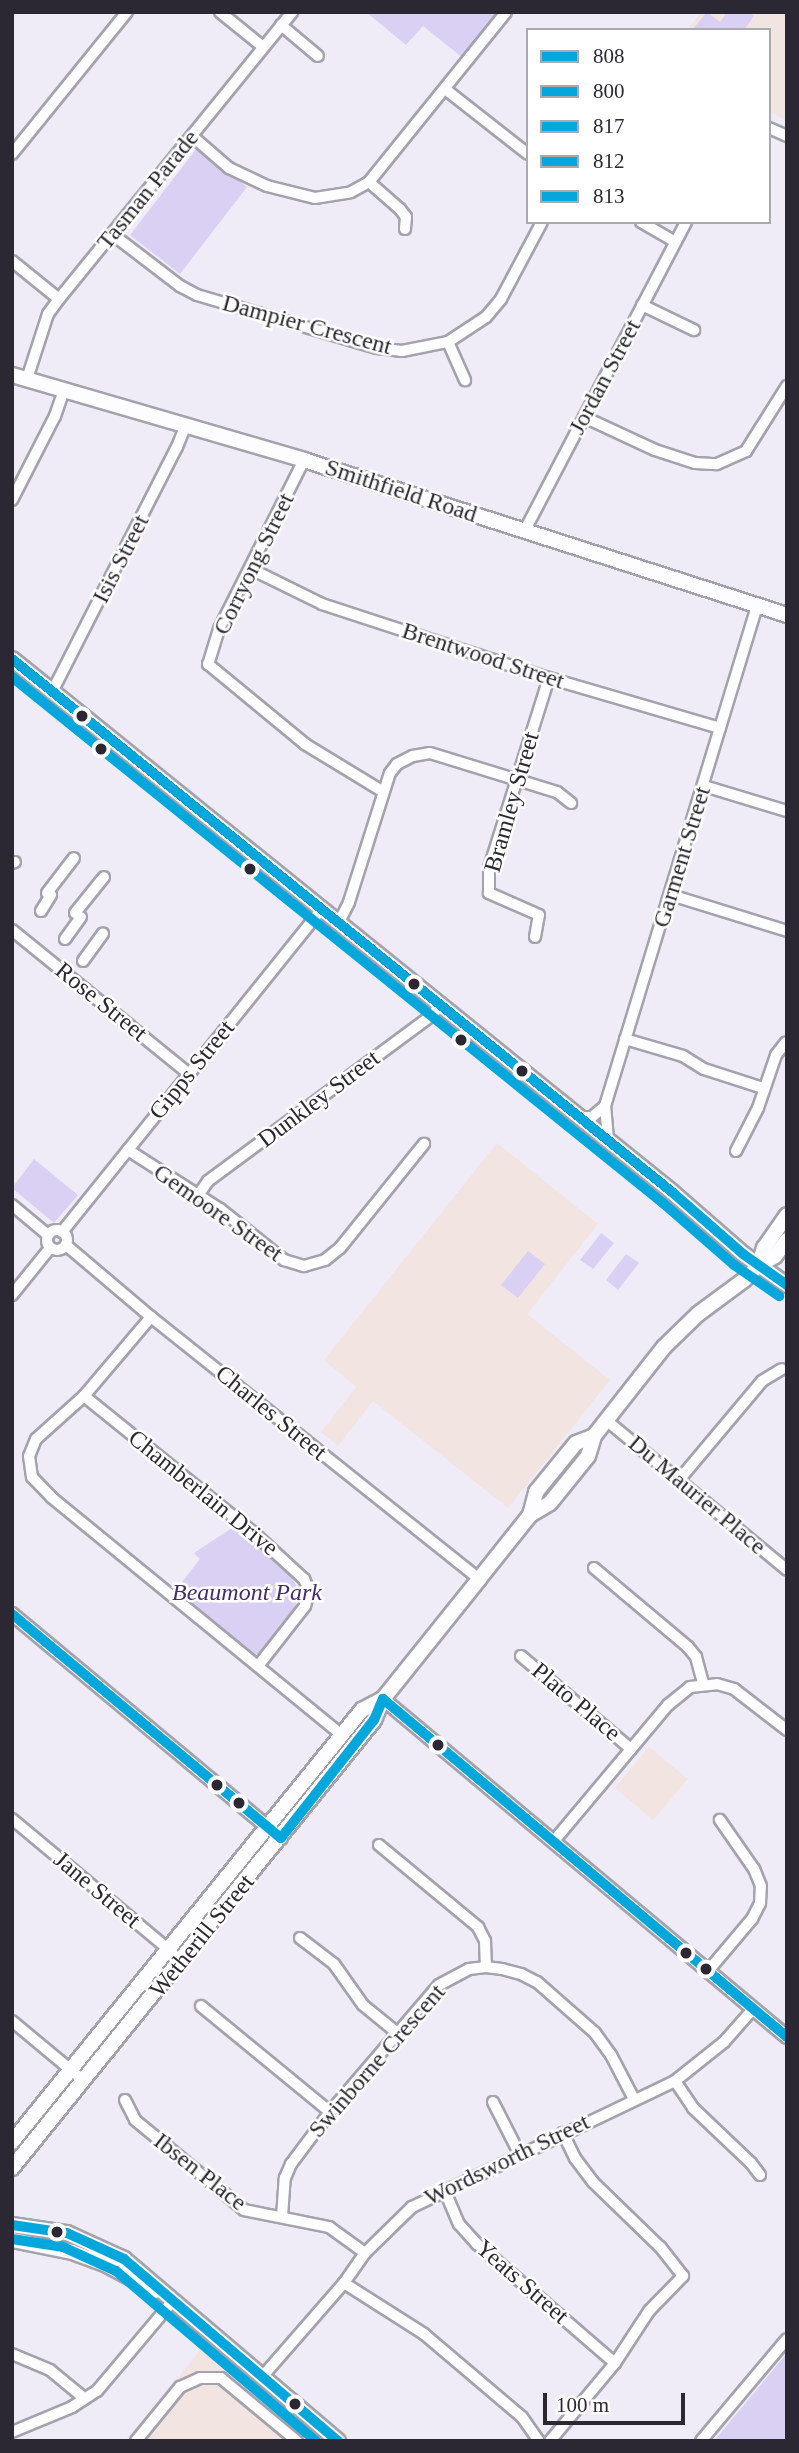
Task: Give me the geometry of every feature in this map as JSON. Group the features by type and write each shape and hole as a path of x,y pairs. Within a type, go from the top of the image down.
{"main road":[{"name":"Smithfield Road","path":"12,375 304,460 787,615"},
{"path":"12,659 787,1285"},
{"path":"759,1265 764,1248 787,1215"},
{"name":"Wetherill Street","path":"12,2168 182,1961 374,1720 383,1699 530,1515 536,1492 576,1443 594,1436 679,1331 759,1265 775,1256 787,1240"},
{"name":"Wetherill Street","path":"12,2142 362,1710 383,1699"},
{"path":"13,2225 48,2229 97,2245 144,2273 168,2298 338,2441"},
{"path":"12,2240 52,2246 92,2259 168,2298"}],"street":[{"path":"12,154 127,12"},
{"path":"220,12 263,47"},
{"name":"Tasman Parade","path":"27,379 48,314 292,12"},
{"path":"192,136 245,178 315,198 332,198 369,182 506,12"},
{"path":"281,26 318,56"},
{"path":"445,89 526,152"},
{"path":"771,129 787,136"},
{"path":"369,182 400,208 406,217 405,229"},
{"name":"Dampier Crescent","path":"113,234 180,286 197,295 377,348 402,351 448,342 470,331 501,299 541,224"},
{"path":"644,224 676,242"},
{"name":"Jordan Street","path":"524,532 685,224"},
{"path":"12,261 59,299"},
{"path":"642,305 694,330"},
{"path":"448,342 465,380"},
{"path":"584,417 655,450 695,463 717,464 746,451 787,386"},
{"path":"12,500 64,390"},
{"name":"Isis Street","path":"52,692 186,425"},
{"name":"Corryong Street","path":"304,460 219,629 208,664 304,744 382,791"},
{"name":"Brentwood Street","path":"251,569 322,604 549,678 720,728"},
{"name":"Garment Street","path":"608,1141 606,1106 757,606"},
{"name":"Bramley Street","path":"535,937 540,915 489,893 489,868 549,678"},
{"path":"339,922 349,902 382,791 397,764 413,755 430,753 556,792 571,803"},
{"path":"704,786 787,811"},
{"path":"41,911 49,894 74,858"},
{"path":"65,939 104,877"},
{"path":"671,895 787,931"},
{"name":"Gipps Street","path":"62,1231 322,909"},
{"name":"Rose Street","path":"12,930 189,1074"},
{"path":"83,961 103,933"},
{"name":"Dunkley Street","path":"199,1194 208,1181 432,1015 441,1004"},
{"path":"625,1039 683,1056 704,1069 764,1088"},
{"path":"736,1150 758,1108 776,1055 786,1042"},
{"path":"579,1117 592,1117 606,1106"},
{"name":"Gemoore Street","path":"128,1150 199,1194 294,1266 315,1264 340,1248 424,1143"},
{"path":"12,1205 48,1235 50,1248 12,1294"},
{"path":"48,1235 53,1231 62,1231 66,1236 66,1245 59,1250 50,1248"},
{"name":"Charles Street","path":"66,1245 151,1317 478,1579"},
{"path":"151,1317 84,1396 36,1439 29,1456 32,1477 51,1497 342,1735"},
{"path":"679,1480 762,1381 782,1369"},
{"name":"Chamberlain Drive","path":"84,1396 255,1534 304,1579 309,1590 305,1606 258,1666"},
{"name":"Du Maurier Place","path":"606,1420 785,1565"},
{"path":"594,1568 688,1647 696,1657 703,1683"},
{"path":"12,1615 281,1838"},
{"name":"Plato Place","path":"521,1656 631,1749"},
{"path":"553,1842 679,1694 703,1683 734,1689 787,1730"},
{"path":"383,1699 787,2037"},
{"name":"Jane Street","path":"12,1819 182,1961"},
{"path":"708,1971 752,1919 760,1903 761,1886 754,1869 720,1821"},
{"path":"379,1845 478,1927 485,1941 486,1967"},
{"path":"300,1938 334,1964 363,2005 397,2032"},
{"name":"Swinborne Crescent","path":"282,2217 285,2178 291,2164 330,2112 397,2032 439,1985 453,1975 486,1967 522,1974 568,2008 595,2033 611,2055 634,2099"},
{"path":"201,2006 330,2112"},
{"name":"Wordsworth Street","path":"262,2377 344,2283 365,2253 412,2207 519,2153 675,2081 724,2042 753,2009"},
{"path":"12,2021 83,2081"},
{"path":"675,2081 693,2108 751,2163 760,2175"},
{"name":"Ibsen Place","path":"125,2101 135,2120 244,2210 329,2227 365,2253"},
{"path":"493,2102 519,2153"},
{"path":"550,2441 615,2363 649,2311 683,2276 660,2246 593,2182 575,2158 564,2133"},
{"name":"Yeats Street","path":"444,2189 458,2224 477,2244 615,2363"},
{"path":"344,2283 424,2334 522,2417 539,2441"},
{"path":"12,2432 85,2399 109,2379 168,2298"},
{"path":"701,2441 787,2339"},
{"path":"12,2354 50,2370 85,2399"},
{"path":"136,2441 180,2387 200,2378 221,2378 297,2441"}],"shaded area":[{"path":"701,12 787,12 787,122 771,112 771,28 689,28"},
{"path":"497,1143 598,1224 527,1314 610,1380 508,1508 373,1401 338,1446 321,1432 356,1387 324,1360"},
{"path":"649,1747 688,1779 653,1820 615,1788"},
{"path":"204,2346 317,2441 125,2441"}],"green space":[{"path":"366,12 499,12 463,58 423,26 406,45"},
{"path":"707,12 720,22 727,12 748,12 754,16 745,28 694,28"},
{"path":"197,148 247,187 180,274 130,235"},
{"path":"34,1159 78,1195 54,1223 12,1188"},
{"path":"601,1233 614,1243 593,1269 580,1260"},
{"path":"528,1251 545,1264 518,1298 501,1285"},
{"path":"626,1254 639,1263 618,1290 606,1280"},
{"name":"Beaumont Park","path":"235,1526 289,1570 299,1592 293,1616 261,1655 249,1652 175,1591 200,1559 194,1553"},
{"path":"787,2353 787,2441 714,2441"}],"transit line":[{"name":"800","path":"12,659 672,1192 743,1254 787,1285"},
{"name":"817","path":"12,677 663,1203 734,1265 779,1296"},
{"name":"808","path":"12,1614 281,1838 374,1720 383,1699"},
{"name":"808","path":"383,1699 787,2037"},
{"name":"812","path":"12,2225 67,2233 124,2259 338,2441"},
{"name":"813","path":"12,2239 63,2247 116,2271 316,2441"}]}
